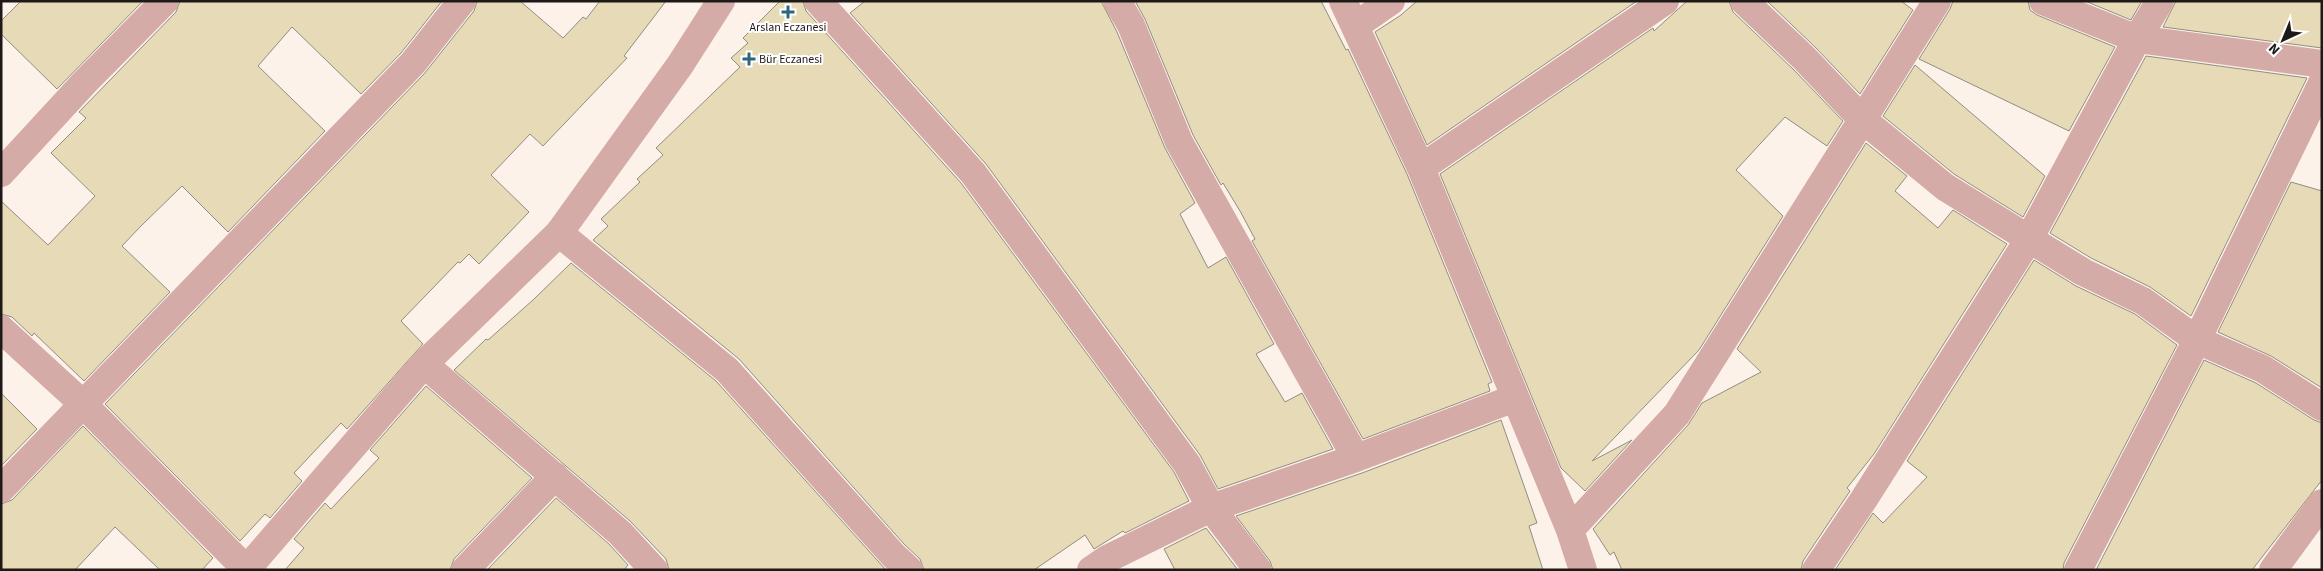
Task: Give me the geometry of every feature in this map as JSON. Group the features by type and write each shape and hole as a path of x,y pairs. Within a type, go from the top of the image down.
{"street":[{"path":"1,173 165,1"},
{"path":"1,489 413,63 462,1"},
{"path":"1,329 83,404 246,569 424,364 559,233 680,65 721,1"},
{"path":"818,1 973,173 1187,464 1211,508 1258,570"},
{"path":"1117,1 1131,25 1179,142 1356,458"},
{"path":"1343,1 1422,168 1570,530 1583,570"},
{"path":"1355,26 1391,1"},
{"path":"1422,168 1665,1"},
{"path":"1744,1 1804,58 1862,119 1945,187 2083,272 2143,301 2197,340 2263,369 2322,407"},
{"path":"1570,530 1678,414 1937,1"},
{"path":"2042,1 2137,39 2322,64"},
{"path":"1816,570 1864,499 2029,239 2137,39 2160,1"},
{"path":"2078,570 2197,340 2322,83"},
{"path":"559,233 727,370 893,555 909,570"},
{"path":"424,364 620,533 654,570"},
{"path":"1091,570 1106,559 1211,508 1356,458 1515,398"},
{"path":"465,570 555,476"},
{"path":"2273,570 2322,504"}],"building":[{"path":"21,1 143,1 57,89 1,34 1,21"},
{"path":"180,1 442,1 401,53 361,94 292,27 258,66 325,131 228,232 182,186 140,227 122,246 170,292 84,381 34,333 32,336 12,317 1,314 1,201 48,245 95,196 51,153 86,118 79,112 176,12"},
{"path":"477,1 520,1 563,38 583,17 586,19 600,1 666,1 624,56 627,58 543,146 530,134 491,175 529,212 479,264 469,254 460,263 458,262 401,321 423,344 347,429 341,423 294,473 302,481 270,518 265,514 240,541 105,404 424,74 474,11"},
{"path":"780,1 803,1 806,11 961,183 1174,472 1189,501 1125,533 1123,531 1094,549 1085,535 1034,570 924,570 920,559 904,544 739,359 593,240 608,226 601,219 640,182 637,179 663,155 656,148 740,67 731,58 748,43 743,38"},
{"path":"865,1 1101,1 1117,32 1165,148 1195,203 1180,214 1208,268 1226,257 1274,344 1256,354 1285,402 1302,393 1333,449 1218,489 1200,455 986,164 850,13"},
{"path":"1135,1 1321,1 1346,50 1348,49 1407,174 1492,382 1488,384 1490,391 1363,439 1252,241 1255,239 1240,211 1223,183 1221,185 1193,135 1145,19"},
{"path":"1417,1 1637,1 1427,145 1375,32 1401,15"},
{"path":"1687,1 1729,1 1733,12 1793,69 1843,121 1827,146 1785,117 1736,170 1783,216 1699,350 1592,461 1632,440 1585,491 1561,468 1440,174 1653,28 1654,31"},
{"path":"1767,1 1901,1 1913,10 1860,94"},
{"path":"1953,1 2028,1 2030,10 2037,15 2115,47 2069,131 1919,59"},
{"path":"2085,1 2142,1 2131,20"},
{"path":"2176,1 2322,1 2322,48 2163,27"},
{"path":"2146,56 2307,78 2191,316 2150,287 2091,258 2050,233"},
{"path":"1915,65 2045,176 2023,217 1954,174 1883,116"},
{"path":"1866,143 1907,176 1895,191 1938,228 1953,210 2007,244 1874,454 1847,488 1850,491 1803,561 1801,570 1622,570 1614,552 1610,555 1593,529 1688,425 1702,403 1761,372 1737,349"},
{"path":"2291,182 2322,191 2322,388 2271,356 2218,332"},
{"path":"2034,260 2076,286 2135,314 2177,345 2064,563 2063,570 1835,570 1873,513 1883,523 1927,477 1907,461"},
{"path":"571,263 716,381 886,570 669,570 666,559 630,521 454,370 486,339 488,340 533,300"},
{"path":"2204,360 2256,383 2314,420 2322,423 2322,480 2252,570 2096,570"},
{"path":"426,386 532,478 454,559 450,570 285,570 304,548 294,539 325,503 331,509 379,458 370,450"},
{"path":"1,393 37,429 1,466"},
{"path":"1501,420 1537,523 1529,526 1543,570 1273,570 1270,561 1236,516 1362,473"},
{"path":"83,426 213,558 202,570 160,570 115,527 75,570 1,570 1,504 12,500"},
{"path":"556,498 609,544 628,565 624,570 487,570"},
{"path":"1206,528 1238,570 1175,570 1164,549"}],"place":[{"name":"Arslan Eczanesi","path":"788,12"},
{"name":"Bür Eczanesi","path":"749,59"}]}
